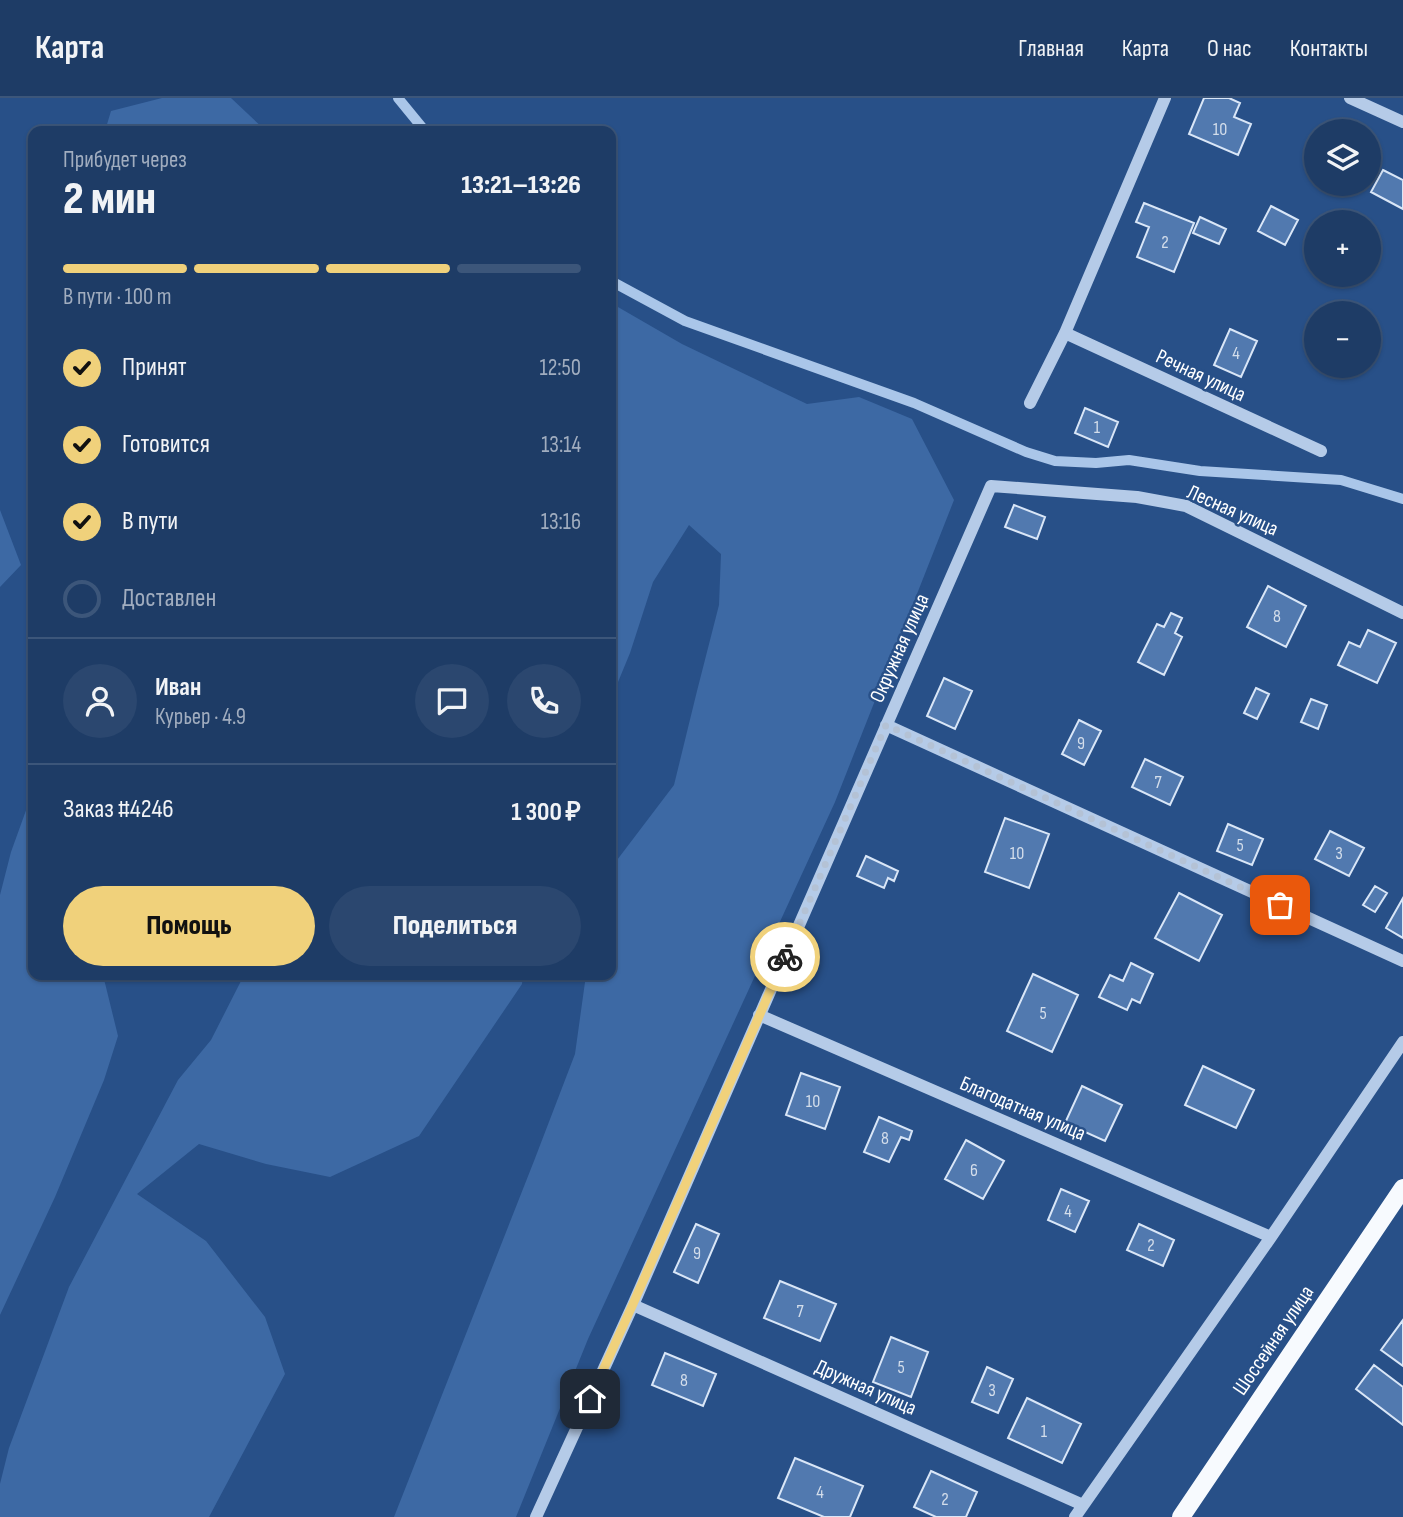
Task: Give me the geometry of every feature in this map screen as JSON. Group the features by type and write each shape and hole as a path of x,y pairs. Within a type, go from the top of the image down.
{"main road":[{"name":"Шоссейная улица","path":"1181,1517 1403,1188"}],"street":[{"path":"1030,403 1065,333 1164,98"},
{"path":"1350,98 1403,122"},
{"name":"Речная улица","path":"1065,333 1321,451"},
{"name":"Лесная улица","path":"991,486 1137,497 1186,506 1403,613"},
{"name":"Окружная улица","path":"536,1517 633,1304 991,486"},
{"path":"886,725 1403,961"},
{"name":"Благодатная улица","path":"759,1015 1270,1237"},
{"path":"1075,1517 1403,1042"},
{"name":"Дружная улица","path":"633,1304 1083,1505"}],"shaded area":[{"path":"162,98 231,98 261,126 106,126 111,111"},
{"path":"616,306 682,344 807,404 859,397 912,419 954,500 835,802 588,1339 516,1517 394,1517 575,1054 585,980 616,980 616,861 674,785 719,605 721,554 689,525 653,582 616,687"},
{"path":"0,510 21,565 0,587"},
{"path":"28,805 28,980 104,980 118,1036 104,1080 55,1197 0,1315 0,895 11,852"},
{"path":"522,980 419,1136 330,1177 266,1164 199,1144 137,1194 206,1241 265,1317 285,1374 209,1517 0,1517 0,1484 9,1448 69,1287 178,1080 211,1040 241,981"}],"building":[{"path":"1204,98 1229,98 1240,103 1234,117 1251,124 1238,155 1189,134"},
{"path":"1383,170 1403,180 1403,209 1379,196 1381,196"},
{"path":"1144,203 1194,223 1174,272 1137,257 1149,227 1136,222"},
{"path":"1271,206 1298,220 1285,245 1258,231"},
{"path":"1200,217 1226,229 1219,244 1193,233"},
{"path":"1230,329 1257,341 1241,377 1214,365"},
{"path":"1085,408 1118,422 1108,447 1075,433"},
{"path":"1014,505 1045,517 1037,539 1005,527"},
{"path":"1268,586 1306,606 1286,647 1247,627"},
{"path":"1171,613 1182,618 1175,633 1182,637 1164,675 1138,662 1157,624 1164,627"},
{"path":"1368,630 1396,643 1377,683 1338,665 1349,642 1360,647"},
{"path":"944,678 972,691 955,729 927,716"},
{"path":"1256,688 1269,694 1257,719 1244,713"},
{"path":"1311,699 1327,705 1318,729 1301,722"},
{"path":"1079,720 1101,731 1084,765 1062,754"},
{"path":"1145,759 1183,777 1170,805 1132,787"},
{"path":"1005,818 1049,834 1029,888 985,872"},
{"path":"1228,824 1263,839 1252,865 1217,851"},
{"path":"1330,831 1364,848 1349,876 1315,859"},
{"path":"866,856 898,871 894,881 888,878 884,888 857,876"},
{"path":"1375,886 1387,893 1375,912 1363,905"},
{"path":"1179,893 1222,915 1199,961 1155,938"},
{"path":"1403,898 1403,938 1386,928"},
{"path":"1131,963 1153,974 1140,1003 1132,999 1127,1010 1099,997 1110,975 1123,981"},
{"path":"1033,974 1078,995 1052,1052 1007,1031"},
{"path":"1203,1066 1254,1090 1236,1128 1185,1105"},
{"path":"801,1073 840,1087 825,1129 786,1115"},
{"path":"1082,1086 1122,1105 1105,1141 1065,1123"},
{"path":"879,1117 912,1131 909,1140 901,1137 889,1162 864,1152"},
{"path":"966,1140 1004,1161 983,1199 945,1179"},
{"path":"1061,1189 1089,1201 1075,1232 1048,1220"},
{"path":"696,1224 719,1234 698,1283 674,1272"},
{"path":"1139,1224 1174,1240 1163,1266 1127,1250"},
{"path":"780,1281 836,1304 820,1341 764,1318"},
{"path":"1403,1320 1403,1366 1381,1350"},
{"path":"891,1337 928,1352 911,1397 873,1382"},
{"path":"665,1353 716,1374 703,1406 652,1385"},
{"path":"1374,1365 1403,1387 1403,1425 1356,1389"},
{"path":"987,1367 1013,1379 998,1413 972,1402"},
{"path":"1027,1398 1081,1424 1062,1463 1008,1438"},
{"path":"795,1458 863,1486 850,1517 824,1517 778,1498"},
{"path":"931,1471 977,1492 966,1517 936,1517 914,1507"}],"waterway":[{"path":"398,98 421,126"},
{"path":"616,284 685,321 914,403 1026,452 1055,461 1096,463 1129,460 1200,471 1341,480 1403,499"}],"way so far":[{"path":"785,957 886,725 1280,905"}],"route":[{"path":"590,1399 785,957"}]}
